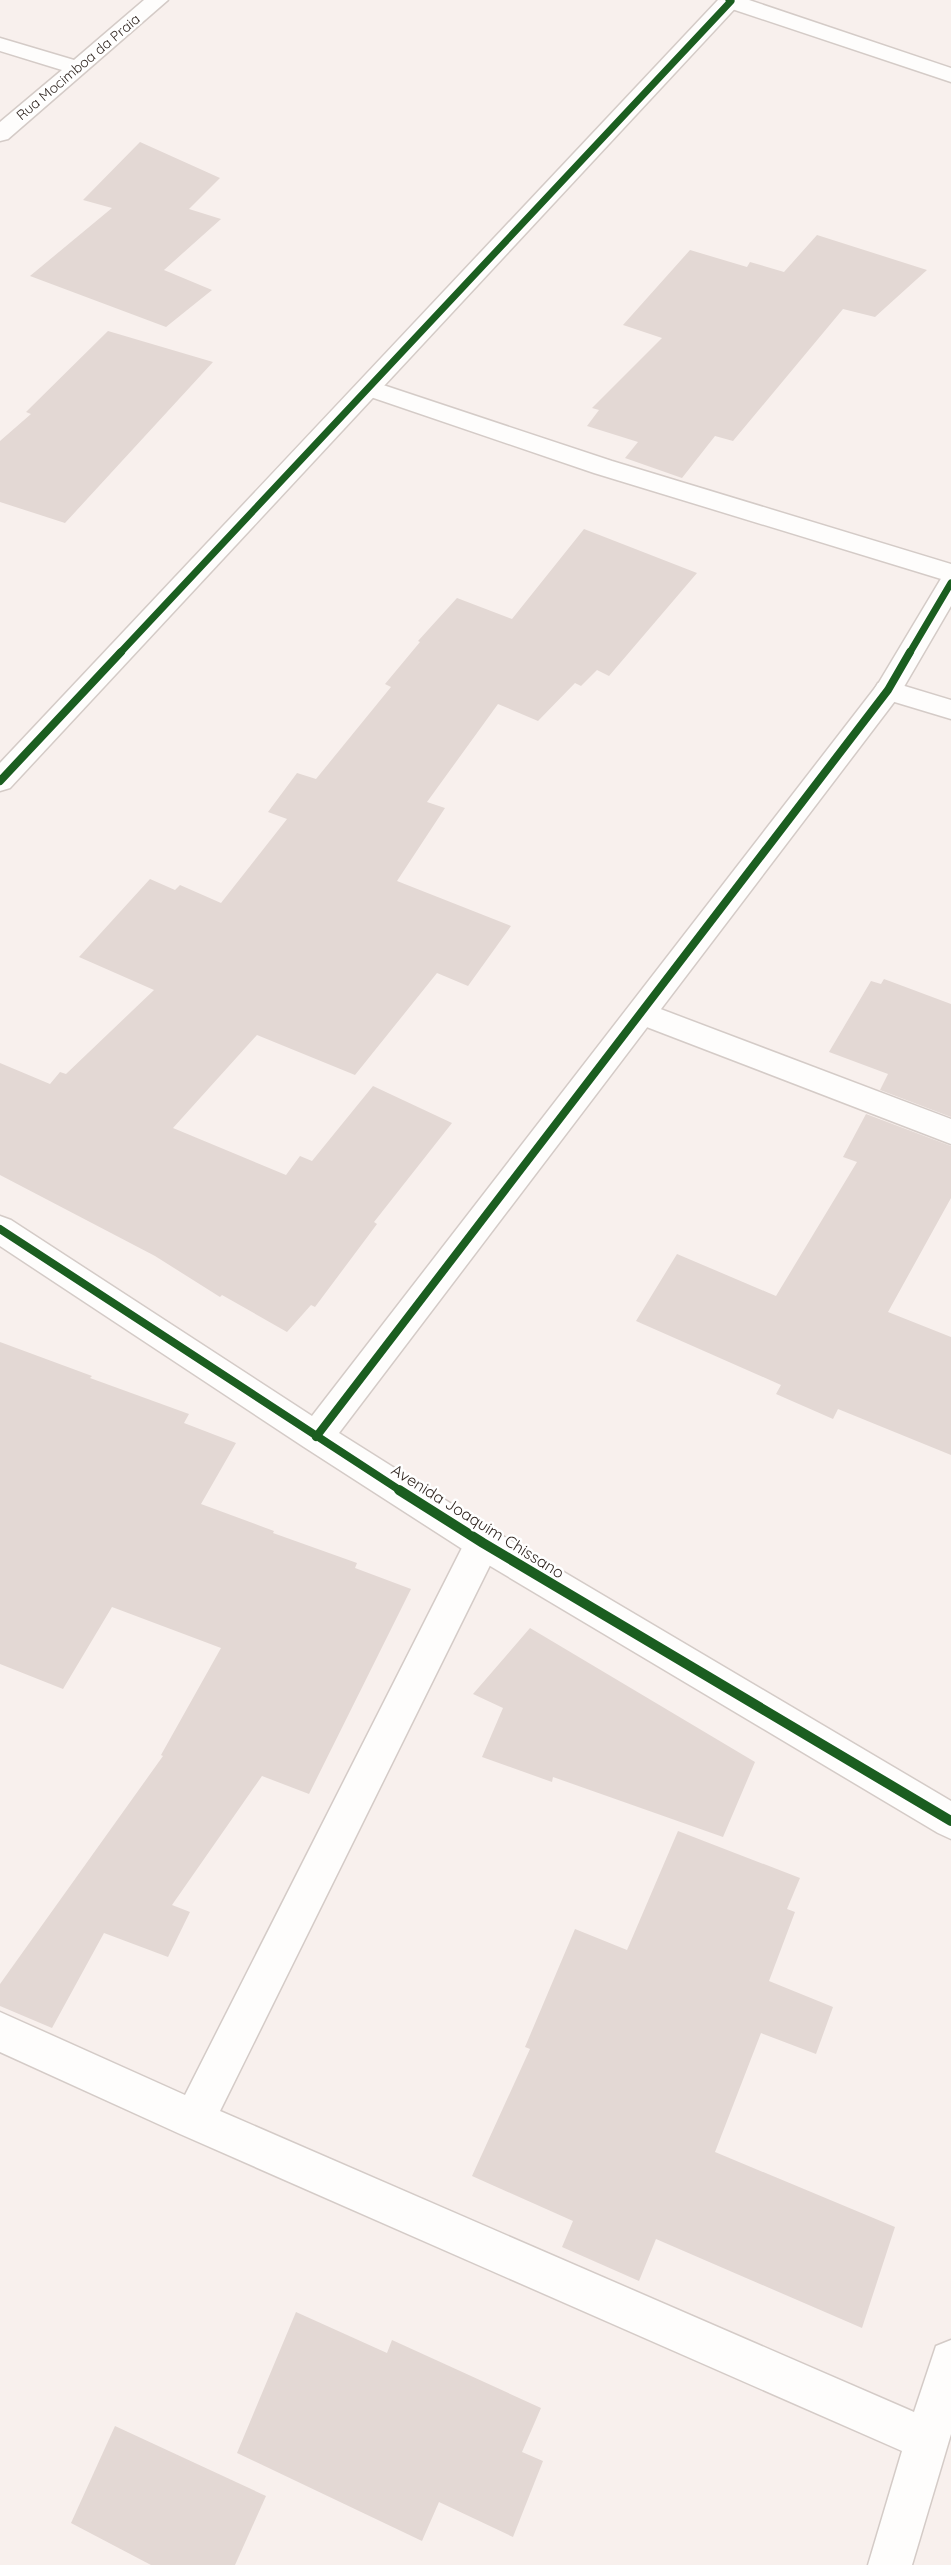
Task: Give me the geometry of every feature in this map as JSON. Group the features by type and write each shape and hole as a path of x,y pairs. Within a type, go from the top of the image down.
{"street":[{"name":"Rua Mocimboa da Praia","path":"0,134 157,0"},
{"path":"0,781 730,1 951,75"},
{"path":"0,44 78,68"},
{"path":"368,388 603,467 951,573"},
{"path":"316,1437 888,690 951,583"},
{"path":"888,690 951,710"},
{"path":"642,1013 951,1132"},
{"name":"Avenida Joaquim Chissano","path":"0,1229 316,1437 483,1543 951,1821"},
{"path":"194,2120 483,1543"},
{"path":"0,2032 194,2120 927,2440"},
{"path":"891,2565 951,2361"}],"building":[{"path":"140,142 220,178 189,209 221,219 164,270 212,290 166,327 30,276 112,208 83,200"},
{"path":"817,235 927,270 875,317 843,309 733,441 715,436 682,478 625,458 638,442 587,426 599,410 592,408 662,338 623,325 690,250 747,267 750,262 784,272"},
{"path":"108,331 213,362 65,523 0,502 0,441 31,414 26,412"},
{"path":"584,529 697,573 609,676 597,670 581,686 575,683 538,721 498,704 427,802 445,808 397,881 511,926 468,986 437,973 355,1075 257,1035 173,1128 286,1175 300,1156 312,1161 373,1086 452,1123 374,1222 377,1224 315,1307 311,1305 287,1332 222,1295 220,1297 155,1256 0,1175 0,1063 50,1084 60,1072 66,1074 154,990 79,957 150,879 175,890 180,885 221,903 287,819 268,812 297,773 316,779 391,687 385,684 420,642 418,641 457,598 512,619"},
{"path":"884,979 951,1004 951,1117 880,1090 888,1074 829,1052 871,981 881,984"},
{"path":"866,1114 951,1146 951,1198 888,1312 951,1337 951,1455 838,1409 833,1419 776,1394 781,1385 636,1321 677,1254 776,1296 857,1162 843,1157"},
{"path":"0,1342 189,1414 184,1423 236,1443 201,1504 357,1563 355,1568 411,1589 309,1794 262,1776 172,1905 190,1912 168,1957 104,1933 52,2028 0,2006 0,1984 163,1756 161,1755 221,1648 112,1607 63,1689 0,1664"},
{"path":"530,1628 755,1762 723,1837 553,1777 552,1782 482,1757 503,1708 473,1694"},
{"path":"678,1831 800,1878 787,1909 795,1912 769,1981 833,2007 816,2054 761,2033 715,2152 895,2227 862,2328 656,2239 639,2281 562,2247 573,2221 472,2176 530,2049 525,2047 575,1929 627,1950"},
{"path":"296,2312 387,2353 392,2340 541,2408 522,2452 543,2461 513,2537 439,2502 422,2541 237,2453"},
{"path":"115,2426 266,2496 235,2565 151,2565 71,2523"}],"cycle path":[{"path":"0,781 731,1 729,0"},
{"path":"316,1437 888,690 951,583"},
{"path":"0,1229 316,1437 483,1543 951,1821"}]}
